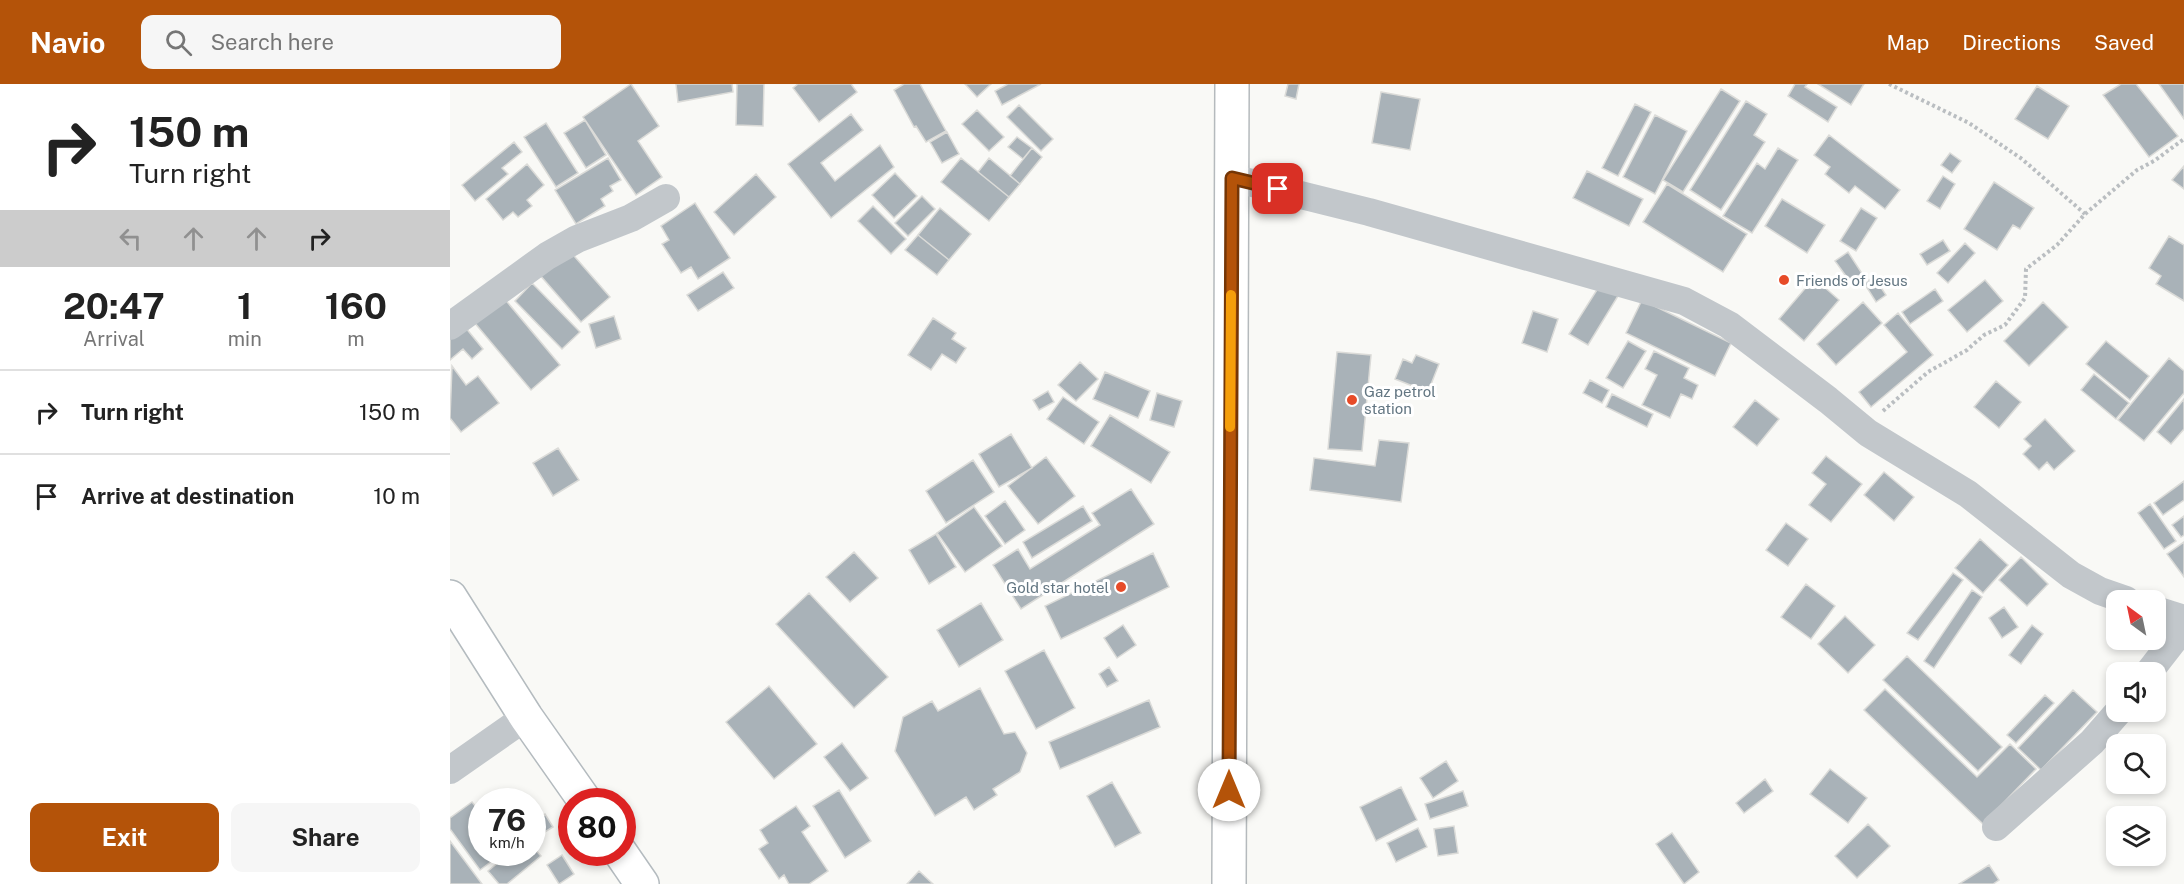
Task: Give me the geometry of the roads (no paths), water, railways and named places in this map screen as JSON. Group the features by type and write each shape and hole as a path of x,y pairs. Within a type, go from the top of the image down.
{"main road":[{"path":"1229,884 1232,84"},
{"path":"450,597 526,717 576,788"},
{"path":"630,866 642,884"}],"street":[{"path":"1232,178 1369,212 1684,301 1729,325 1862,428 1968,494 2071,575 2106,593"},
{"path":"450,326 548,256 577,239 631,218 666,198"},
{"path":"2166,613 2184,619"},
{"path":"2157,662 2184,627"},
{"path":"450,770 526,717"},
{"path":"1996,827 2092,741 2110,722"}],"place":[{"name":"Friends of Jesus","path":"1784,280"},
{"name":"Gaz petrol station","path":"1352,400"},
{"name":"Gold star hotel","path":"1121,587"}]}
